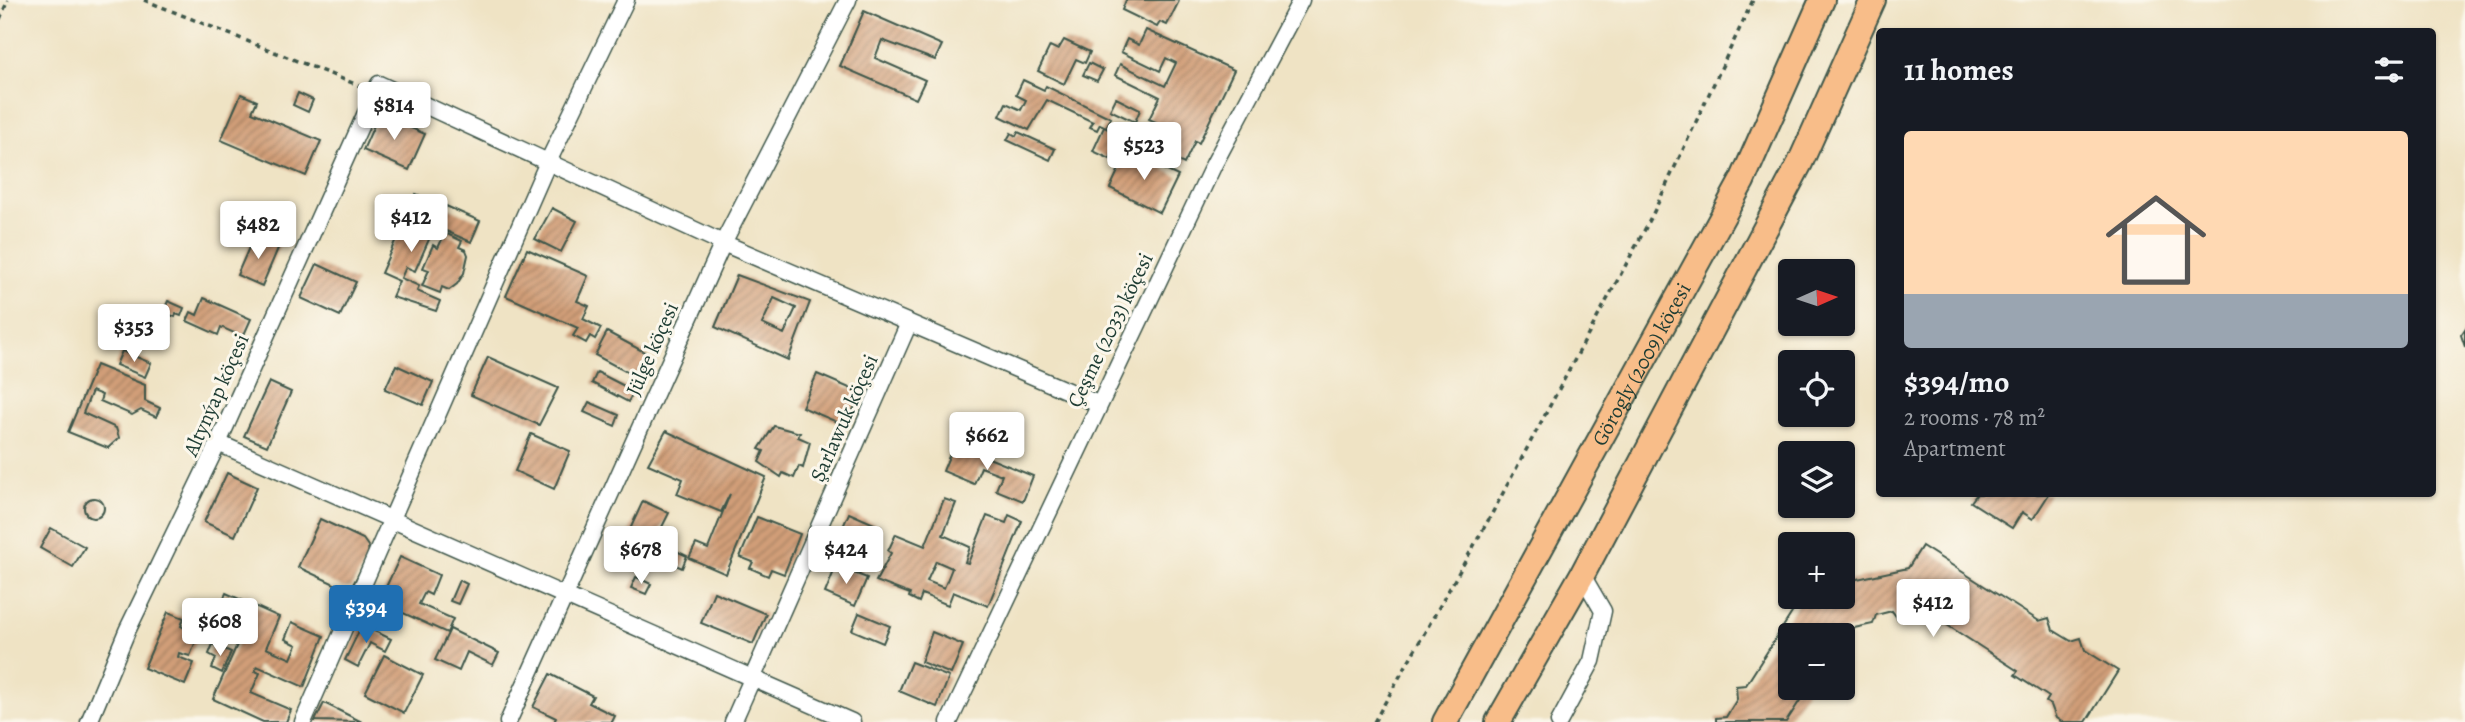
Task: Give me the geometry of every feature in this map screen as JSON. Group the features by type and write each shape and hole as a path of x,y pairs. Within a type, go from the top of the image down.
{"main road":[{"name":"Görogly (2009) köçesi","path":"1445,722 1742,181 1822,0"},
{"name":"Görogly (2009) köçesi","path":"1498,722 1582,575 1800,163 1872,0"}],"street":[{"path":"303,722 395,519 548,163 626,0"},
{"name":"Jülge köçesi","path":"509,722 723,243 848,0"},
{"name":"Çeşme (2033) köçesi","path":"950,722 1098,404 1214,164 1301,0"},
{"path":"377,88 723,243 1098,404"},
{"name":"Altynýap köçesi","path":"89,722 377,88"},
{"name":"Şarlawuk köçesi","path":"733,722 909,323"},
{"path":"218,443 852,722"},
{"path":"1559,722 1592,661 1603,611 1582,575"}],"path":[{"path":"0,19 8,0"},
{"path":"144,0 377,88"},
{"path":"1374,722 1495,507 1651,218 1753,0"}],"building":[{"path":"1126,0 1179,1 1167,25 1160,22 1157,27 1122,10"},
{"path":"864,11 942,45 935,60 882,40 875,58 925,80 916,99 840,66"},
{"path":"1146,30 1234,70 1199,143 1195,141 1184,164 1147,146 1158,123 1149,119 1160,97 1115,75 1120,64 1165,86 1176,63 1166,58 1160,71 1121,52 1127,39 1139,45"},
{"path":"1064,40 1090,52 1085,63 1076,59 1064,84 1038,71 1050,46 1058,50"},
{"path":"1089,63 1103,70 1097,81 1083,75"},
{"path":"1023,80 1044,90 1046,86 1111,118 1106,127 1100,124 1097,130 1090,127 1093,122 1047,100 1029,130 1000,116 1006,103 1021,110 1026,100 1016,95"},
{"path":"298,93 313,100 308,112 293,105"},
{"path":"241,94 257,101 252,112 321,141 306,176 221,140"},
{"path":"1116,98 1140,110 1135,122 1110,110"},
{"path":"379,114 425,134 409,170 363,150"},
{"path":"1104,127 1121,135 1110,159 1093,151"},
{"path":"1018,132 1055,149 1050,160 1007,140 1011,133 1016,136"},
{"path":"1127,152 1178,176 1160,213 1110,188"},
{"path":"416,194 433,202 424,224 434,228 415,271 406,267 401,278 419,286 417,291 440,301 436,311 392,297 399,281 381,273"},
{"path":"446,206 480,221 471,242 437,227"},
{"path":"552,208 577,221 561,252 535,239"},
{"path":"445,233 462,241 459,247 466,250 468,255 464,273 457,284 449,290 442,287 440,293 422,286 429,270 423,268 433,245 438,248"},
{"path":"254,236 279,246 262,286 237,275"},
{"path":"527,249 588,276 577,301 589,306 583,319 601,328 595,339 590,336 586,343 573,336 578,328 506,296"},
{"path":"317,264 356,282 340,316 301,298"},
{"path":"737,275 810,302 788,360 715,327","holes":["774,298 796,308 784,334 762,324"]},
{"path":"204,298 251,319 243,337 221,327 218,335 187,321 191,312 197,315"},
{"path":"168,301 184,308 181,316 176,314 175,317 163,312"},
{"path":"2465,329 2465,347 2461,335"},
{"path":"607,332 648,354 636,377 595,355"},
{"path":"122,351 151,363 145,377 116,365"},
{"path":"488,357 558,388 539,425 471,395"},
{"path":"96,365 145,385 145,401 160,408 156,417 141,410 132,415 100,401 102,395 92,391 83,413 116,428 119,438 108,448 68,432"},
{"path":"396,365 433,382 423,405 385,389"},
{"path":"597,372 634,391 628,402 592,383"},
{"path":"817,374 861,393 846,426 802,407"},
{"path":"269,382 291,392 267,446 244,436"},
{"path":"589,402 619,415 615,426 584,412"},
{"path":"774,426 800,433 798,437 810,442 803,468 799,466 794,478 783,473 781,477 759,462 764,451 759,449"},
{"path":"666,431 766,477 726,574 689,558 696,544 708,549 730,494 721,512 677,494 683,479 648,464"},
{"path":"531,434 570,451 554,489 515,471"},
{"path":"954,444 1033,476 1023,501 996,490 1002,475 981,467 974,484 943,471"},
{"path":"227,473 257,487 235,536 204,522"},
{"path":"1975,497 2047,497 2033,519 2022,512 2012,528 1971,502"},
{"path":"94,498 101,501 104,508 101,515 94,518 87,515 84,508 87,501"},
{"path":"944,499 956,503 943,535 970,547 965,562 968,563 987,516 1006,523 1009,515 1022,521 988,606 953,592 948,605 922,594 919,602 909,597 910,594 876,581 891,553 888,551 896,534 925,546","holes":["936,561 952,568 944,588 927,581"]},
{"path":"643,501 669,513 655,541 687,556 682,568 650,553 646,561 621,549"},
{"path":"849,513 881,527 877,537 863,531 861,537 842,529"},
{"path":"757,517 800,534 784,574 771,569 768,576 750,568 753,562 740,557"},
{"path":"320,519 363,539 368,546 369,555 351,588 343,588 298,567"},
{"path":"51,528 85,547 73,567 40,548"},
{"path":"834,546 866,559 860,573 828,560"},
{"path":"1922,546 2039,621 2049,618 2053,630 2071,641 2081,638 2085,650 2118,671 2086,722 2062,722 2056,718 2051,705 2046,702 2049,697 2015,675 2018,671 1927,612 1898,619 1892,611 1876,615 1873,624 1855,628 1855,623 1785,623 1794,609 1855,609 1855,579 1908,568"},
{"path":"400,557 439,575 431,595 425,592 419,604 453,619 447,633 379,602"},
{"path":"836,566 867,578 855,606 825,593"},
{"path":"636,577 651,584 646,594 631,588"},
{"path":"459,580 467,584 458,604 450,601"},
{"path":"714,592 766,614 753,644 701,623"},
{"path":"226,593 279,617 266,648 291,659 297,645 285,639 292,622 324,636 304,687 257,666 255,671 260,673 251,693 291,710 286,722 263,722 213,699 244,629 216,616"},
{"path":"168,612 184,618 181,626 198,636 190,656 179,653 178,657 194,663 185,685 144,668"},
{"path":"859,613 890,626 883,643 852,630"},
{"path":"362,625 391,639 385,651 370,643 358,667 345,660"},
{"path":"450,629 499,653 493,665 467,652 459,671 435,660"},
{"path":"932,632 963,645 951,674 921,662"},
{"path":"1778,635 1778,700 1800,700 1786,722 1716,722 1716,718 1726,717 1737,699 1736,686 1746,685"},
{"path":"213,644 231,652 222,673 212,668 216,658 209,654"},
{"path":"384,655 423,675 404,713 365,693"},
{"path":"911,662 949,677 937,707 899,691"},
{"path":"550,674 593,696 589,703 615,716 612,722 554,722 556,718 533,707"},
{"path":"324,703 362,722 315,721"}]}
